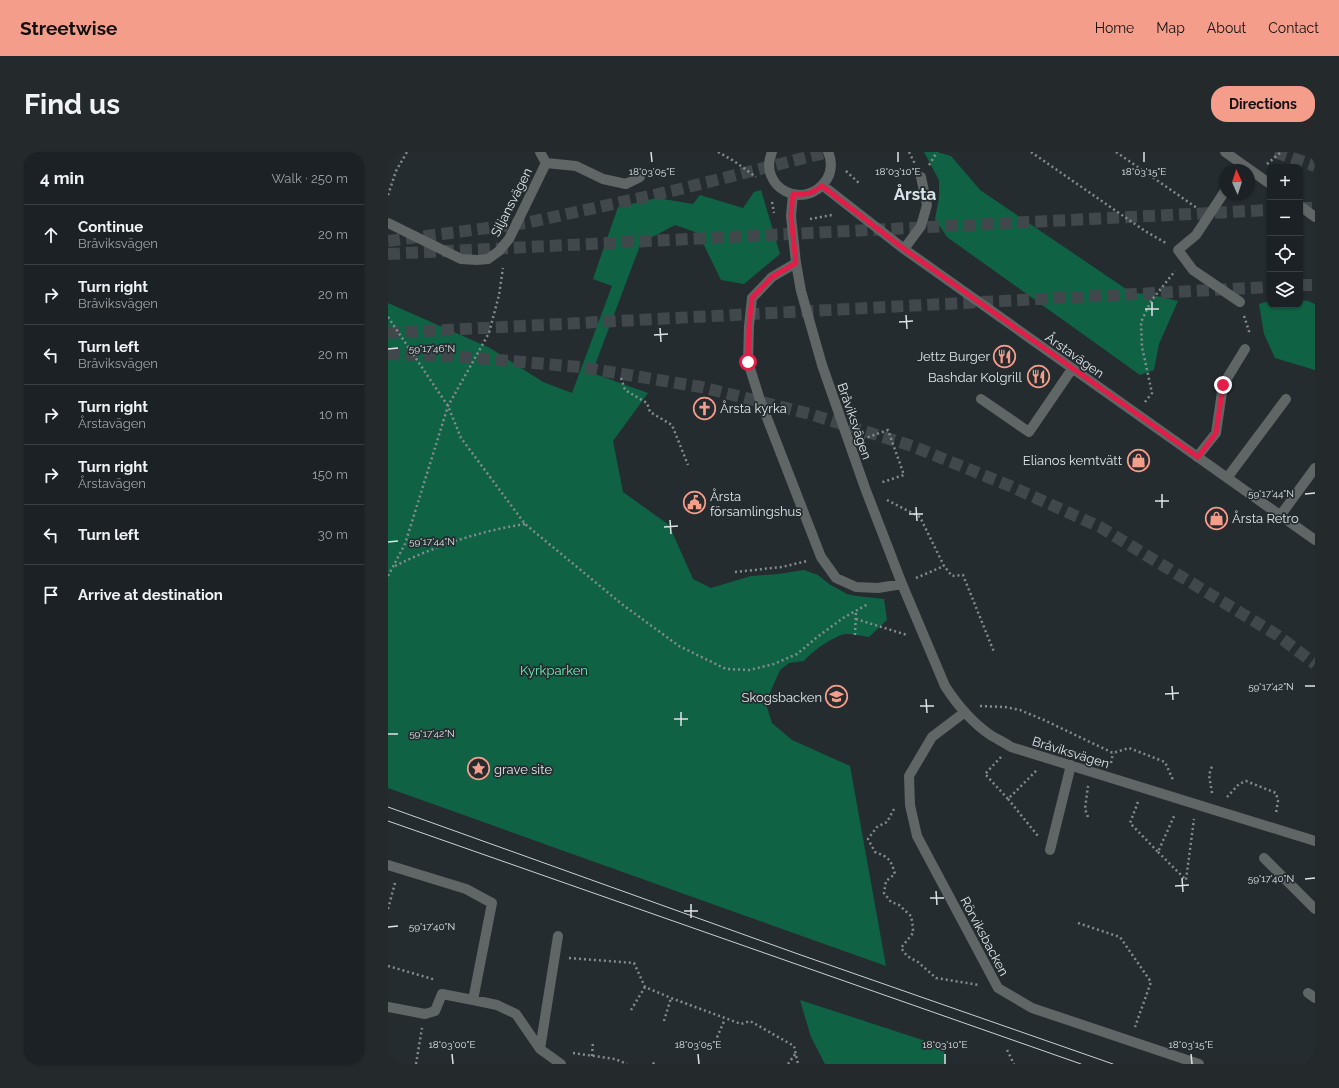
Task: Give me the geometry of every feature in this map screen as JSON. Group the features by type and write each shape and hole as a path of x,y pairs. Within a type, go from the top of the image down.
{"street":[{"path":"540,152 546,163 576,166 603,179 626,184 640,177"},
{"path":"772,152 769,166 771,176 776,184 784,191 803,195 814,192 822,186 828,176 831,165 828,152"},
{"path":"1224,152 1238,164"},
{"name":"Siljansvägen","path":"388,223 461,259 488,259 499,251 509,239 546,163"},
{"path":"1255,175 1267,182"},
{"path":"904,249 921,226 927,205 921,177"},
{"name":"Årstavägen","path":"822,186 904,249 1315,540"},
{"name":"Bråviksvägen","path":"793,194 791,216 796,263 801,291 822,365 865,488 902,584 945,686 953,698 965,712 988,733 1011,747 1272,829 1315,841"},
{"path":"1219,200 1196,235 1178,250 1193,270 1240,302"},
{"path":"1303,208 1315,217"},
{"path":"796,263 772,277 752,298 749,326 748,362 760,400 821,557 836,578 856,587 878,588 902,584"},
{"path":"1198,457 1216,433 1223,385 1244,349"},
{"path":"981,399 1029,432 1072,369"},
{"path":"1227,478 1286,399"},
{"path":"1280,516 1315,468"},
{"name":"Rörviksbacken","path":"965,712 932,737 910,776 910,805 917,836 998,988 1032,1008 1199,1064"},
{"path":"1050,850 1071,765"},
{"path":"1264,858 1315,909"},
{"path":"388,866 466,889 492,903 473,1000"},
{"path":"540,1049 558,936"},
{"path":"388,1007 425,1014 435,1011 442,994 497,1005 516,1014 540,1049 561,1064"}],"path":[{"path":"388,195 396,171 407,152"},
{"path":"718,152 734,161 761,181"},
{"path":"1031,152 1145,231 1178,250 1175,271 1151,301 1141,322 1142,347 1152,393"},
{"path":"1116,152 1209,217"},
{"path":"845,165 846,172 860,184"},
{"path":"772,200 774,213"},
{"path":"810,219 832,215"},
{"path":"388,576 405,544 448,406 489,333 499,295 503,270 499,251"},
{"path":"1240,302 1249,331 1244,349"},
{"path":"388,317 448,406 461,438 525,524 623,605 679,646 726,669 749,670 774,664 797,654 816,638 856,610 874,600"},
{"path":"621,378 625,390 647,403 650,412 672,425 688,465"},
{"path":"875,435 888,430 904,475 890,480"},
{"path":"865,488 920,517 944,566 952,576 963,576 994,652"},
{"path":"393,566 422,552 503,527 525,524"},
{"path":"735,572 782,567 821,557"},
{"path":"918,578 944,566"},
{"path":"855,635 856,610"},
{"path":"856,619 927,642"},
{"path":"965,712 981,706 1005,707 1020,710 1113,753 1129,748 1165,762 1182,800 1158,852"},
{"path":"1011,747 986,774 1050,850"},
{"path":"1110,765 1113,753"},
{"path":"1008,799 1049,758"},
{"path":"1212,766 1209,775 1214,811"},
{"path":"1088,817 1085,809 1090,772"},
{"path":"1214,811 1239,784 1246,782 1276,793 1278,801 1272,829"},
{"path":"1144,789 1130,823 1186,880 1196,805"},
{"path":"896,803 887,822 877,827 868,839 875,852 885,856 892,863 895,874 886,881 884,893 891,902 898,905 911,916 913,933 902,948 906,956 918,962 936,978 980,985"},
{"path":"388,909 400,869"},
{"path":"1078,923 1120,936 1151,982 1130,1041"},
{"path":"554,957 634,963 645,987 725,1019 741,1024 750,1021 794,1046 798,1064"},
{"path":"631,1010 645,987"},
{"path":"664,1021 671,998"},
{"path":"416,1064 425,1014"},
{"path":"715,1042 725,1019"},
{"path":"592,1056 593,1041"},
{"path":"1007,1050 1014,1064"},
{"path":"570,1053 615,1059 627,1064"},
{"path":"788,1064 796,1053"}],"green space":[{"path":"924,152 937,152 951,156 980,190 1132,293 1149,294 1178,301 1159,344 1154,370 1140,375 947,237 935,219 939,197 939,180"},
{"name":"Kyrkparken","path":"761,190 780,254 744,284 721,280 698,233 675,225 641,243 592,373 648,393 613,441 623,492 669,525 693,579 711,588 751,576 804,570 818,575 829,584 847,594 884,599 887,620 869,637 849,634 841,635 824,644 804,661 789,663 780,670 766,704 772,723 792,740 850,766 886,966 388,788 388,303 490,348 543,382 572,393 612,286 593,279 618,207 657,198 693,204 700,195 743,208 754,192"},
{"path":"1303,300 1315,304 1315,370 1275,358 1264,334 1259,304 1267,302 1267,308 1303,308"},
{"path":"800,1000 944,1047 945,1064 825,1064 811,1037"}],"tunnel":[{"path":"388,241 526,223 672,191 828,152"},
{"path":"1275,152 1315,166"},
{"path":"1303,208 1315,208"},
{"path":"388,254 1267,210"},
{"path":"1303,285 1315,285"},
{"path":"388,333 1267,287"},
{"path":"388,354 453,356 580,367 701,387 810,414 912,446 1010,486 1100,527 1277,635 1315,664"}],"tram line":[{"path":"388,807 798,954 1113,1064"},
{"path":"388,821 1081,1064"}],"place":[{"name":"Jettz Burger","path":"1005,356"},
{"name":"Bashdar Kolgrill","path":"1038,377"},
{"name":"Årsta kyrka","path":"705,408"},
{"name":"Elianos kemtvätt","path":"1138,460"},
{"name":"Årsta församlingshus","path":"695,503"},
{"name":"Årsta Retro","path":"1216,518"},
{"name":"Skogsbacken","path":"837,697"},
{"name":"grave site","path":"478,769"}],"district":[{"name":"Årsta","path":"915,194"}],"route":[{"path":"748,362 749,326 752,298 772,277 796,263 791,216 793,194 803,195 814,192 822,186 904,249 1198,457 1216,433 1223,385"}]}
